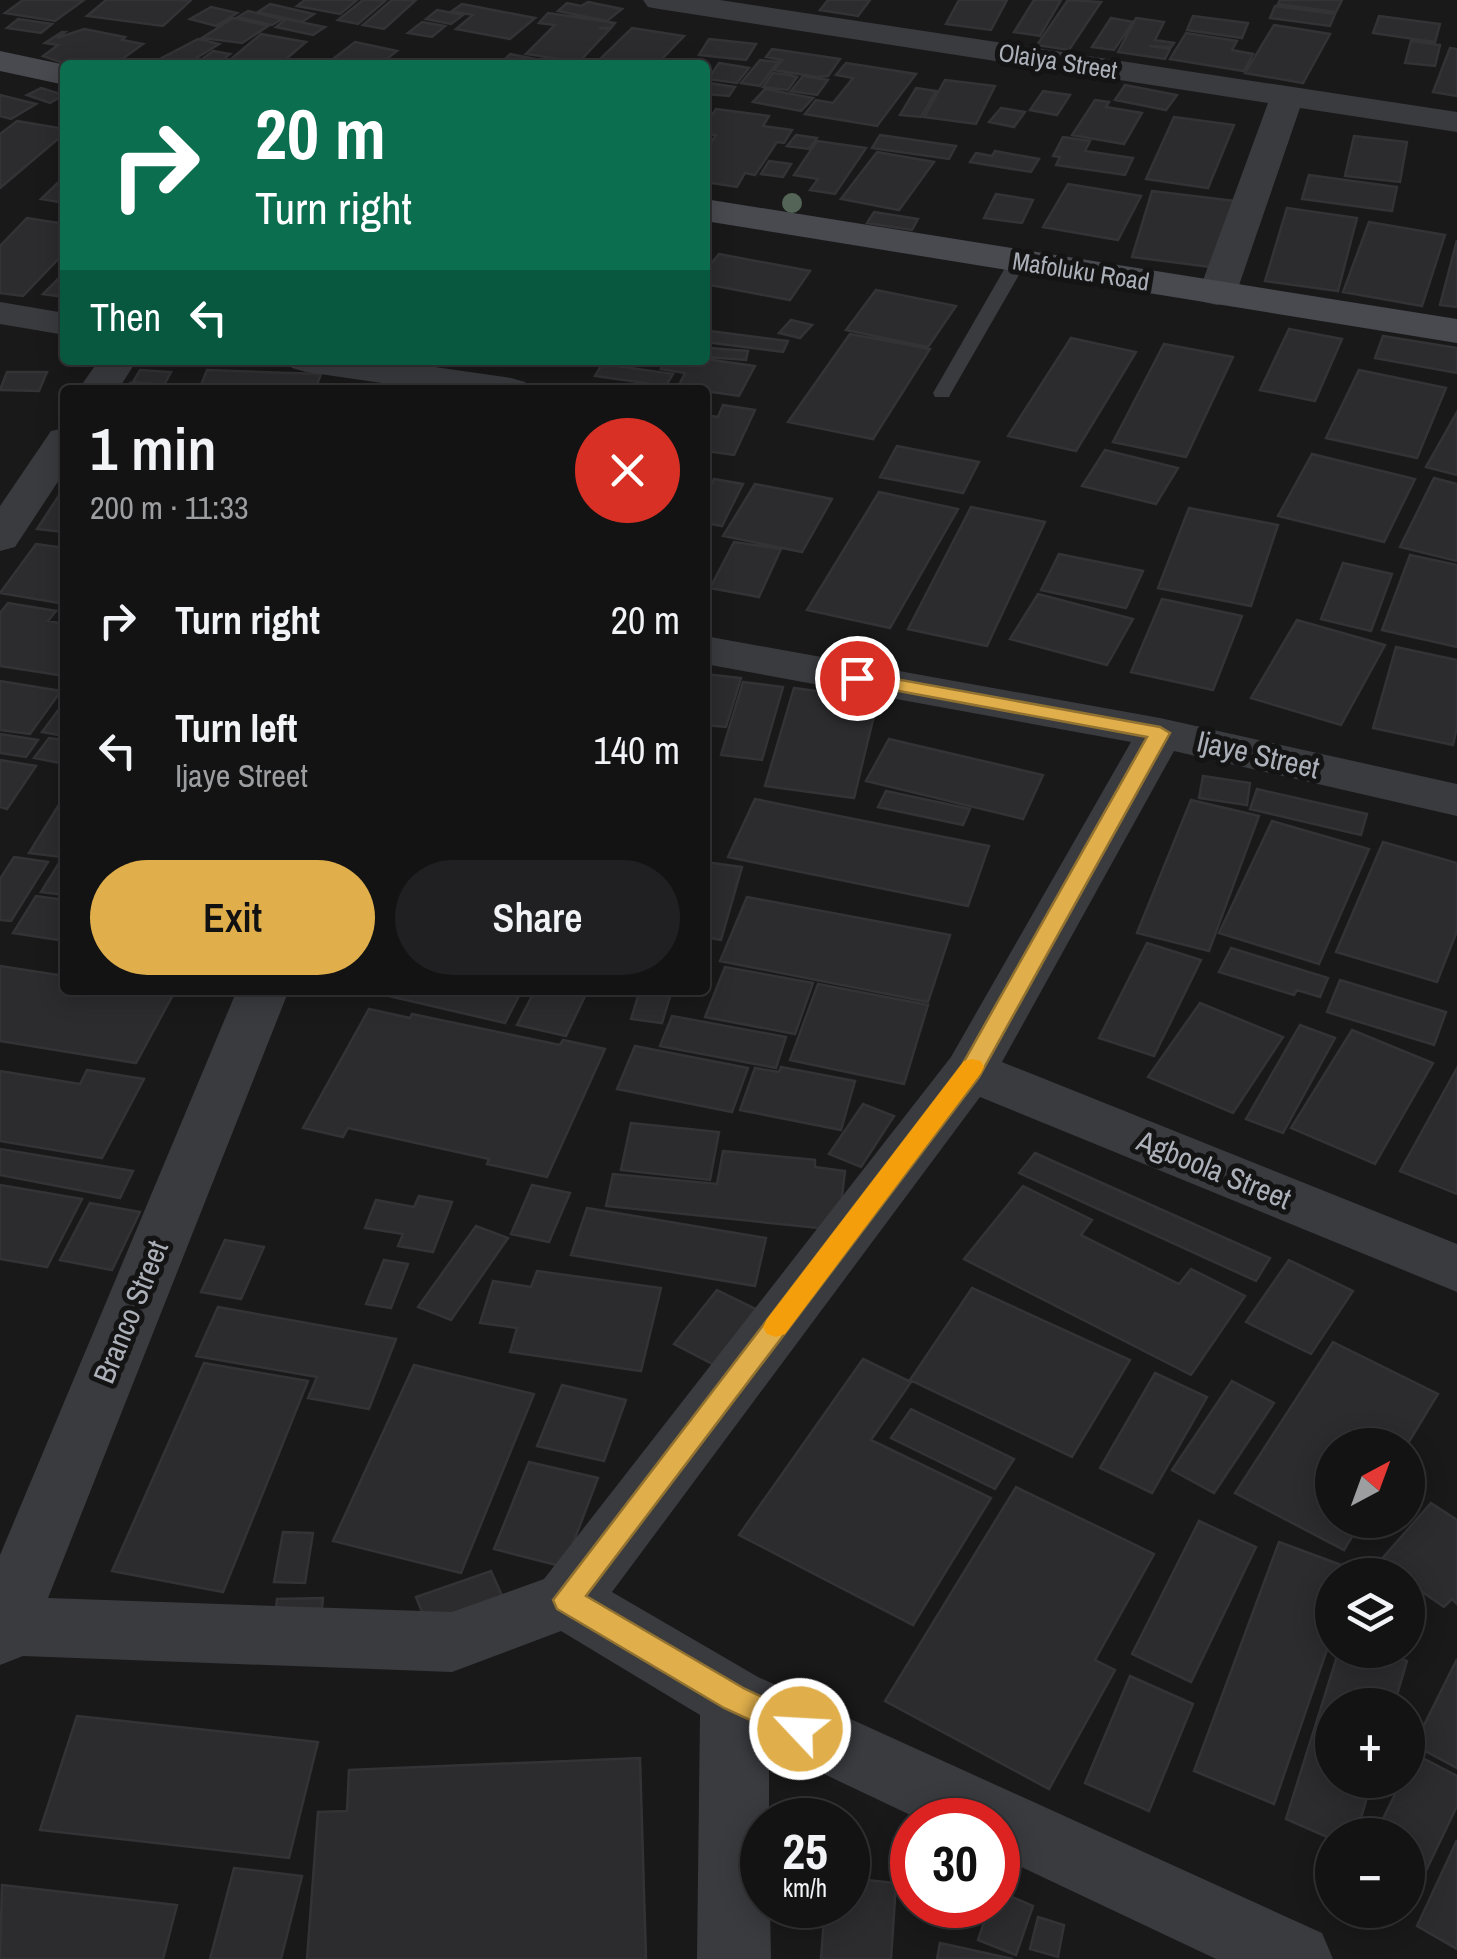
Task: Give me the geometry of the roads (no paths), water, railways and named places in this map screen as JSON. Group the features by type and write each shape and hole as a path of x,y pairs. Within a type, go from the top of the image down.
{"street":[{"name":"Olaiya Street","path":"659,0 908,24 1288,96 1457,122"},
{"path":"0,61 60,74"},
{"path":"1217,294 1288,96"},
{"name":"Mafoluku Road","path":"710,211 1457,331"},
{"path":"0,313 60,323"},
{"path":"341,365 479,385"},
{"path":"0,538 60,448"},
{"name":"Ijaye Street","path":"710,651 1160,733 1457,800"},
{"path":"2,1630 452,1642 567,1600 970,1071 1160,733"},
{"name":"Branco Street","path":"2,1630 261,995"},
{"name":"Agboola Street","path":"970,1071 1457,1269"},
{"path":"567,1600 734,1699 949,1798"},
{"path":"734,1699 734,1959"},
{"path":"1020,1831 1296,1959"}],"lane":[{"path":"942,393 1018,261"}]}
